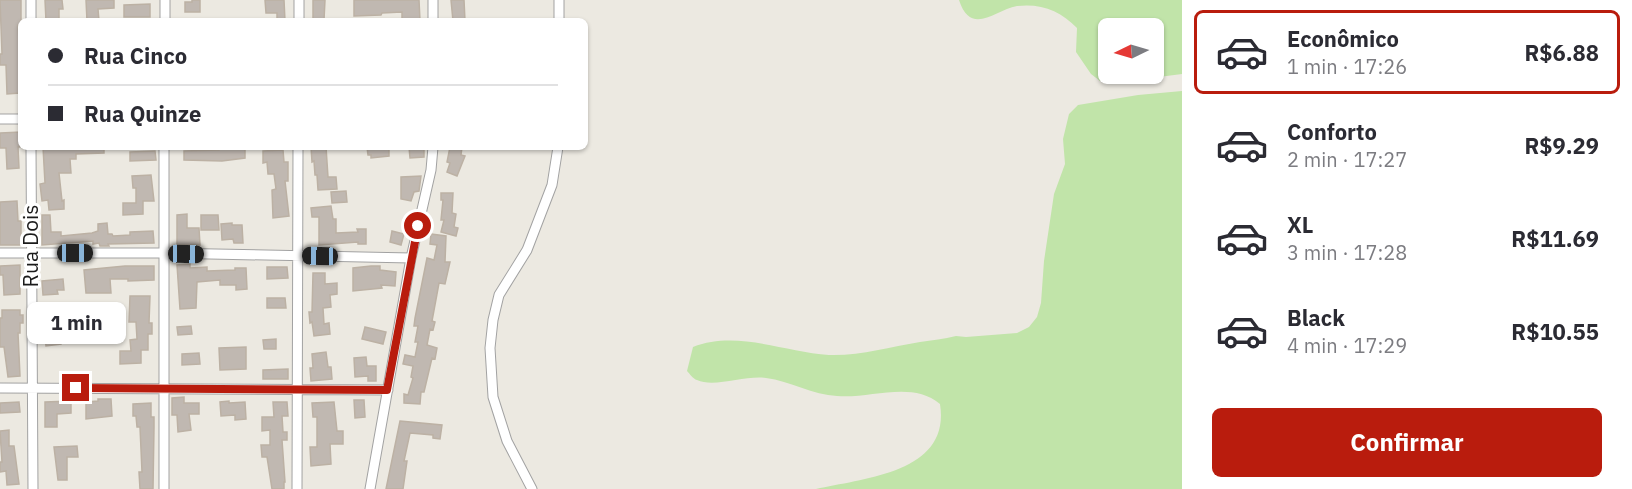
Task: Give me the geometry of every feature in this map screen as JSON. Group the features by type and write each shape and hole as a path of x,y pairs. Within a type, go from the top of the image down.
{"street":[{"path":"31,0 31,18"},
{"path":"165,0 165,18"},
{"path":"299,0 299,18"},
{"path":"433,0 434,18"},
{"path":"559,0 559,18"},
{"path":"0,119 18,119"},
{"name":"Rua Dois","path":"31,150 33,489"},
{"path":"164,150 164,489"},
{"path":"297,489 298,150"},
{"path":"370,489 411,258 430,176 434,150"},
{"path":"532,489 507,441 493,397 490,348 499,295 526,250 548,196 558,150"},
{"path":"0,253 411,258"},
{"path":"0,388 387,390"}],"green space":[{"path":"959,0 1182,0 1182,74 1164,76 1164,18 1098,18 1098,79 1091,74 1076,52 1077,28 1057,13 1042,7 1026,5 1009,8 984,18 970,17"},
{"path":"1182,91 1182,489 816,489 879,475 900,468 918,458 932,445 940,427 940,404 917,393 828,395 766,378 704,382 694,379 687,371 693,347 710,342 744,341 812,353 841,355 956,336 1017,333 1029,327 1037,317 1041,303 1044,261 1054,194 1065,164 1063,139 1069,114 1078,105 1138,95"}],"building":[{"path":"0,0 21,0 21,18 18,18 18,93 7,94 6,65 0,65 0,54 2,54"},
{"path":"45,0 62,0 63,9 59,9 59,18 46,18"},
{"path":"86,0 114,0 114,8 98,9 99,18 87,18"},
{"path":"192,0 200,0 200,12 185,12 185,2 192,2"},
{"path":"265,0 284,0 285,18 277,18 277,13 266,13"},
{"path":"313,0 325,0 324,18 313,18"},
{"path":"354,0 419,0 420,18 402,18 402,12 354,16"},
{"path":"451,0 464,0 465,18 453,18"},
{"path":"150,4 150,17 124,17 124,5"},
{"path":"18,132 19,168 7,169 6,148 0,148 0,133"},
{"path":"43,150 104,150 104,153 76,154 76,159 70,159 71,173 59,173 64,209 49,210 48,200 42,201 40,184 45,183"},
{"path":"245,150 245,158 222,161 184,160 184,151"},
{"path":"283,150 284,162 288,162 288,181 285,181 289,216 273,218 272,190 276,189 274,174 268,174 267,162 263,163 263,151"},
{"path":"311,150 326,150 328,177 336,177 337,189 318,190 314,161 312,162"},
{"path":"367,150 389,150 389,156 371,158 371,155 368,155"},
{"path":"409,150 424,150 424,157 410,158"},
{"path":"449,150 462,150 461,155 465,156 457,176 447,172 450,163 447,162"},
{"path":"155,151 156,160 130,161 130,152"},
{"path":"151,175 154,201 143,201 143,214 123,215 123,203 136,203 136,188 133,188 132,176"},
{"path":"421,176 419,191 414,192 411,201 401,199 401,177"},
{"path":"346,191 347,202 332,203 331,192"},
{"path":"441,193 453,193 452,213 456,214 454,227 458,228 456,236 441,232 444,220 441,220 443,200 441,200"},
{"path":"17,201 18,221 21,221 21,245 0,245 0,202"},
{"path":"331,206 333,219 336,219 336,233 358,232 357,229 366,229 366,244 358,244 358,242 319,245 319,217 312,217 311,208"},
{"path":"187,214 187,228 199,228 200,245 177,245 177,215"},
{"path":"42,215 50,215 51,232 61,232 61,236 92,233 98,231 98,224 107,223 108,234 113,236 130,235 130,232 153,231 154,243 100,246 99,243 93,244 93,241 42,245"},
{"path":"201,215 218,215 219,230 201,230"},
{"path":"232,223 232,225 242,225 243,243 234,243 233,239 222,240 221,224"},
{"path":"392,231 404,234 401,245 390,242"},
{"path":"431,234 446,236 445,262 450,262 445,284 439,283 432,321 435,322 433,330 430,329 427,345 437,348 435,359 432,358 424,392 421,392 420,404 404,403 404,394 408,395 413,378 411,377 413,366 403,364 405,355 415,357 418,326 414,326 415,318 427,258 434,260 437,245 430,244"},
{"path":"190,264 190,268 207,267 207,271 246,268 247,289 236,290 236,285 220,285 220,280 197,282 196,308 180,309 177,265"},
{"path":"20,265 20,294 4,295 0,266"},
{"path":"154,266 154,280 110,279 111,293 86,293 84,270"},
{"path":"380,266 380,270 396,272 395,286 381,285 382,288 353,291 353,268"},
{"path":"267,267 287,267 288,278 267,279"},
{"path":"313,273 325,273 325,284 337,283 337,294 330,295 331,307 323,308 324,324 329,323 330,334 314,336 312,322 310,323"},
{"path":"63,279 64,290 57,290 58,294 43,295 42,281"},
{"path":"130,296 150,296 149,323 152,323 152,334 148,334 148,350 141,350 141,363 120,364 120,351 131,351 130,340 137,339 136,322 129,322"},
{"path":"267,298 285,298 286,308 267,308"},
{"path":"2,310 20,310 20,315 23,315 23,323 20,323 20,333 18,333 20,376 8,377 4,347 0,347"},
{"path":"56,322 56,327 61,327 61,344 46,346 40,323"},
{"path":"191,326 192,334 178,335 177,327"},
{"path":"365,327 386,332 383,344 362,339"},
{"path":"276,339 276,349 264,349 263,340"},
{"path":"246,347 246,369 220,370 219,348"},
{"path":"326,352 332,379 311,381 312,354"},
{"path":"199,353 200,364 182,365 182,354"},
{"path":"366,357 367,366 376,366 376,381 368,381 368,376 355,377 354,358"},
{"path":"288,369 288,379 263,379 263,370"},
{"path":"184,397 184,403 199,403 199,414 189,414 191,430 178,432 177,415 172,415 172,398"},
{"path":"98,399 111,399 112,416 86,419 86,402 98,401"},
{"path":"354,400 364,400 365,417 355,418"},
{"path":"71,401 71,413 57,414 57,427 45,427 45,402"},
{"path":"229,401 229,403 245,402 246,419 235,420 235,415 221,416 220,402"},
{"path":"19,402 20,412 0,413 0,403"},
{"path":"273,402 287,402 288,416 282,416 283,432 287,432 287,440 282,440 284,489 272,489 267,457 262,457 261,445 270,445 270,430 262,431 262,417 274,417"},
{"path":"334,402 337,431 343,431 343,444 330,444 331,464 311,466 310,447 317,447 317,417 313,417 312,403"},
{"path":"151,403 151,417 154,417 153,489 140,489 139,472 142,472 140,427 137,427 136,416 133,416 133,404"},
{"path":"400,421 442,425 440,439 433,438 433,435 410,433 404,461 407,461 403,489 386,489"},
{"path":"9,430 9,446 14,446 19,484 7,485 6,471 0,472 0,462 2,462 0,431"},
{"path":"77,446 78,457 67,457 67,480 58,480 54,447"}],"route":[{"path":"76,388 387,390 418,226"}]}
